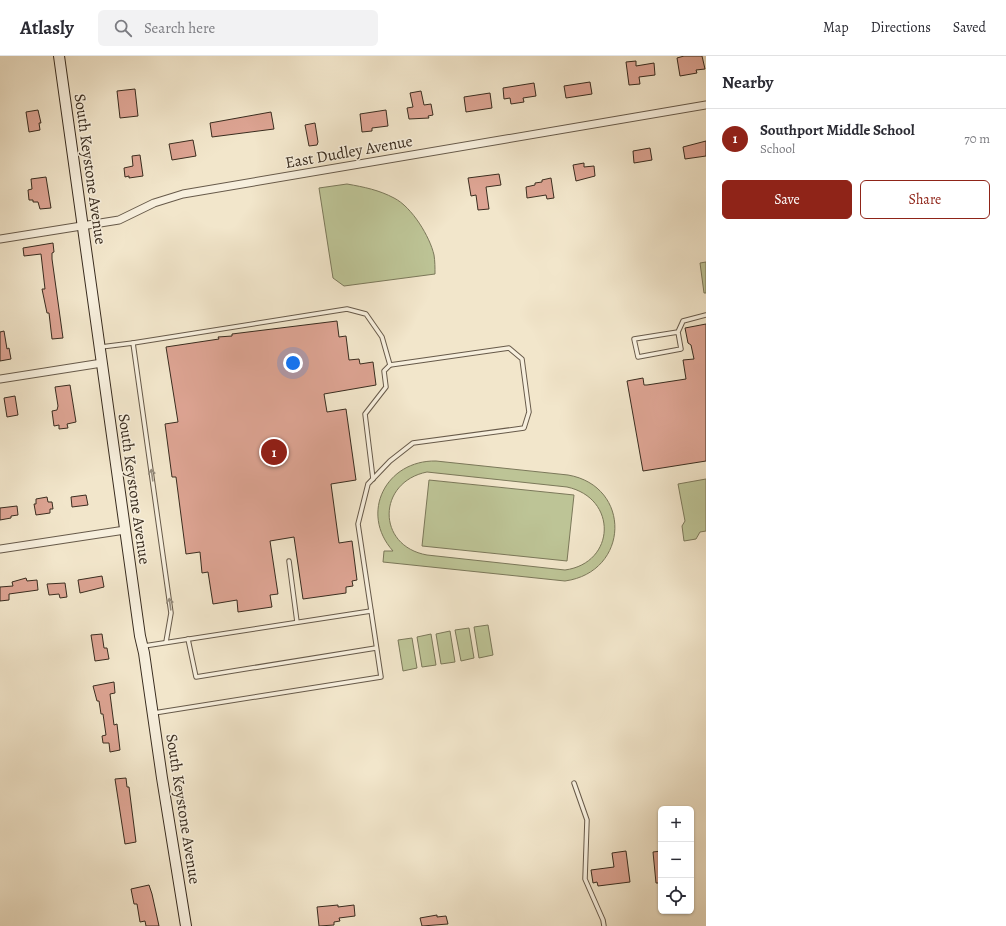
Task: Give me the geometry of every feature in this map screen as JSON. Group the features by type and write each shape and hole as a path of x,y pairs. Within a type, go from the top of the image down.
{"main road":[{"name":"South Keystone Avenue","path":"59,56 140,636 186,926"}],"street":[{"name":"East Dudley Avenue","path":"0,239 119,220 154,203 183,194 706,105"},
{"path":"0,379 102,363"},
{"path":"0,549 125,530"}],"lane":[{"path":"100,348 347,309 366,314 382,337 390,364"},
{"path":"678,332 634,340 638,357 681,349 678,332 683,321 706,315"},
{"path":"133,343 171,613 166,642"},
{"path":"153,713 381,678 358,524 368,484 373,479 390,461 413,443 524,428 529,412 522,359 509,348 390,364 384,371 386,387 365,414 373,479"},
{"path":"289,561 297,622"},
{"path":"142,646 371,611"},
{"path":"188,639 196,677 376,648"},
{"path":"574,783 586,820 585,879 603,920 604,926"}],"green space":[{"path":"347,184 383,193 394,198 401,202 414,215 432,248 435,262 435,274 344,286 333,278 319,188"},
{"path":"706,262 706,293 704,293 700,263"},
{"path":"436,461 568,475 589,482 604,495 612,511 615,529 611,546 602,562 586,574 565,581 383,562 384,551 393,551 383,536 378,521 378,506 383,491 391,479 403,469 418,463","holes":["427,472 567,487 584,493 595,504 602,516 604,530 601,544 594,556 582,565 565,570 427,555 410,549 398,540 391,527 389,514 392,500 399,488 411,478"]},
{"path":"706,479 706,531 700,532 696,539 684,541 682,526 685,521 678,484"},
{"path":"429,480 574,495 567,561 422,546"},
{"path":"488,625 493,655 479,658 474,627"},
{"path":"469,628 474,658 461,661 455,630"},
{"path":"450,631 455,662 441,664 436,634"},
{"path":"431,634 436,665 422,667 417,637"},
{"path":"412,638 417,668 403,671 398,640"}],"building":[{"path":"684,56 702,56 705,69 696,70 697,73 680,76 677,58"},
{"path":"636,61 636,66 654,63 655,75 639,77 640,84 629,85 626,62"},
{"path":"590,82 592,94 566,98 564,86"},
{"path":"534,83 536,96 523,98 524,102 511,104 510,98 504,99 503,88"},
{"path":"135,89 138,116 120,118 117,91"},
{"path":"421,91 424,105 431,104 433,115 428,116 429,118 409,119 407,108 413,107 410,93"},
{"path":"490,93 492,108 466,112 464,97"},
{"path":"38,110 41,123 39,123 40,130 29,132 26,112"},
{"path":"386,110 388,126 372,128 372,131 362,132 360,114"},
{"path":"271,112 274,129 212,137 210,123"},
{"path":"315,123 318,142 317,145 309,146 305,125"},
{"path":"193,140 196,156 172,160 169,144"},
{"path":"706,141 706,156 685,159 683,147"},
{"path":"650,148 652,160 634,163 633,151"},
{"path":"140,155 143,176 129,178 129,176 125,177 124,168 133,166 132,156"},
{"path":"584,163 584,167 594,166 595,176 576,181 573,165"},
{"path":"499,174 501,185 486,187 489,209 478,210 476,195 471,196 468,178"},
{"path":"46,177 51,208 40,209 38,202 29,200 28,190 32,189 31,179"},
{"path":"551,178 554,198 547,199 546,195 527,198 526,187"},
{"path":"53,243 54,252 52,253 52,259 63,338 52,339 49,313 47,313 42,289 45,289 41,254 24,256 23,248"},
{"path":"337,321 339,337 346,336 349,360 359,359 360,364 373,362 376,385 324,394 327,412 346,409 356,480 331,484 339,543 352,541 357,580 352,581 353,586 346,587 346,593 303,599 294,537 270,541 278,594 270,595 272,607 238,612 237,600 213,604 208,572 202,573 200,552 186,554 176,477 172,477 165,424 178,422 166,347 219,339 218,337 232,336 232,334"},
{"path":"706,324 706,461 643,471 627,381 643,378 644,385 647,385 686,379 683,360 694,359 691,345 688,343 685,328"},
{"path":"4,331 7,349 9,348 11,359 0,361 0,332"},
{"path":"70,385 76,422 67,424 68,428 59,429 59,425 54,426 52,411 57,410 58,406 55,387"},
{"path":"15,396 18,415 7,417 4,398"},
{"path":"86,495 88,505 72,507 71,497"},
{"path":"47,497 48,502 52,502 53,509 50,509 50,513 36,515 34,504 36,504 36,499"},
{"path":"17,506 18,515 0,520 0,508"},
{"path":"102,576 104,587 80,593 78,580"},
{"path":"26,578 27,581 37,580 38,590 9,594 9,600 0,601 0,587 13,586 12,582"},
{"path":"65,583 67,597 60,598 59,594 49,595 47,584"},
{"path":"102,634 104,648 107,648 109,659 95,661 91,635"},
{"path":"114,682 115,693 110,694 114,725 117,724 120,750 110,752 109,743 103,743 102,736 106,735 103,714 101,714 99,701 97,701 93,686"},
{"path":"126,778 127,787 129,787 136,842 125,844 115,779"},
{"path":"626,851 630,882 598,886 597,882 593,883 591,870 614,867 612,853"},
{"path":"658,851 658,883 656,883 653,852"},
{"path":"149,885 159,926 146,926 145,921 140,922 137,904 134,904 131,889"},
{"path":"338,905 338,907 354,905 355,916 339,918 340,921 334,922 334,925 319,926 317,907"},
{"path":"437,915 437,917 446,916 448,924 422,926 420,918"}],"place":[{"name":"Southport Middle School","path":"274,452"}]}
